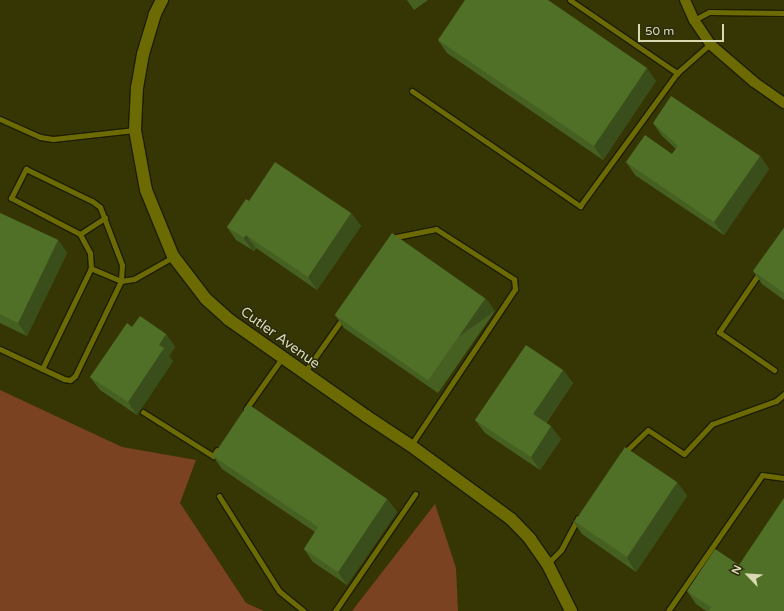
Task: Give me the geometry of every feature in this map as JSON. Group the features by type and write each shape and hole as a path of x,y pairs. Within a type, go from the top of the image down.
{"street":[{"name":"Cutler Avenue","path":"162,0 155,14 143,54 137,87 135,130 146,190 174,256 195,286 228,319 282,358 410,445 511,519 530,539 547,563 571,611"},
{"path":"685,0 694,20 710,44 720,55 754,82 784,102"}],"lane":[{"path":"570,0 677,73"},
{"path":"694,20 708,12 784,13"},
{"path":"412,91 580,206 677,73 710,44"},
{"path":"0,119 40,137 52,139 135,130"},
{"path":"0,349 42,369 64,379 70,380 75,376 121,281 122,265 105,218 97,203 26,169 11,198 80,234 90,253 91,268 42,369"},
{"path":"80,234 105,218"},
{"path":"392,243 396,237 436,229 514,279 515,289 410,445"},
{"path":"91,268 121,281 134,279 174,256"},
{"path":"762,269 719,332 774,370"},
{"path":"304,373 346,312"},
{"path":"240,417 282,358"},
{"path":"621,456 648,430 684,454 712,424 776,401 784,394"},
{"path":"144,412 213,456 221,445"},
{"path":"668,611 762,475 784,478"},
{"path":"335,611 415,494"},
{"path":"219,496 279,591 304,611"},
{"path":"547,563 561,550 580,515"}],"shaded area":[{"path":"0,390 122,447 196,460 180,503 246,603 264,611 0,611"},
{"path":"435,504 456,568 458,611 352,611"}],"building":[{"path":"465,0 548,0 647,68 594,146 438,40"},
{"path":"671,96 760,156 714,222 626,162 645,135 672,154 678,146 653,123"},
{"path":"275,162 351,213 308,277 246,235 244,238 227,227 246,199 249,201"},
{"path":"0,213 58,240 18,323 0,314"},
{"path":"784,228 784,293 753,271"},
{"path":"392,233 485,298 428,380 335,315"},
{"path":"140,316 166,334 159,345 164,348 128,402 90,377 127,323 132,327"},
{"path":"526,345 563,370 533,414 551,426 531,457 475,420"},
{"path":"248,404 387,499 338,572 304,549 318,527 213,456"},
{"path":"625,447 677,482 627,557 575,522"},
{"path":"784,498 784,611 709,611 711,607 687,591 715,549 739,565"}]}
